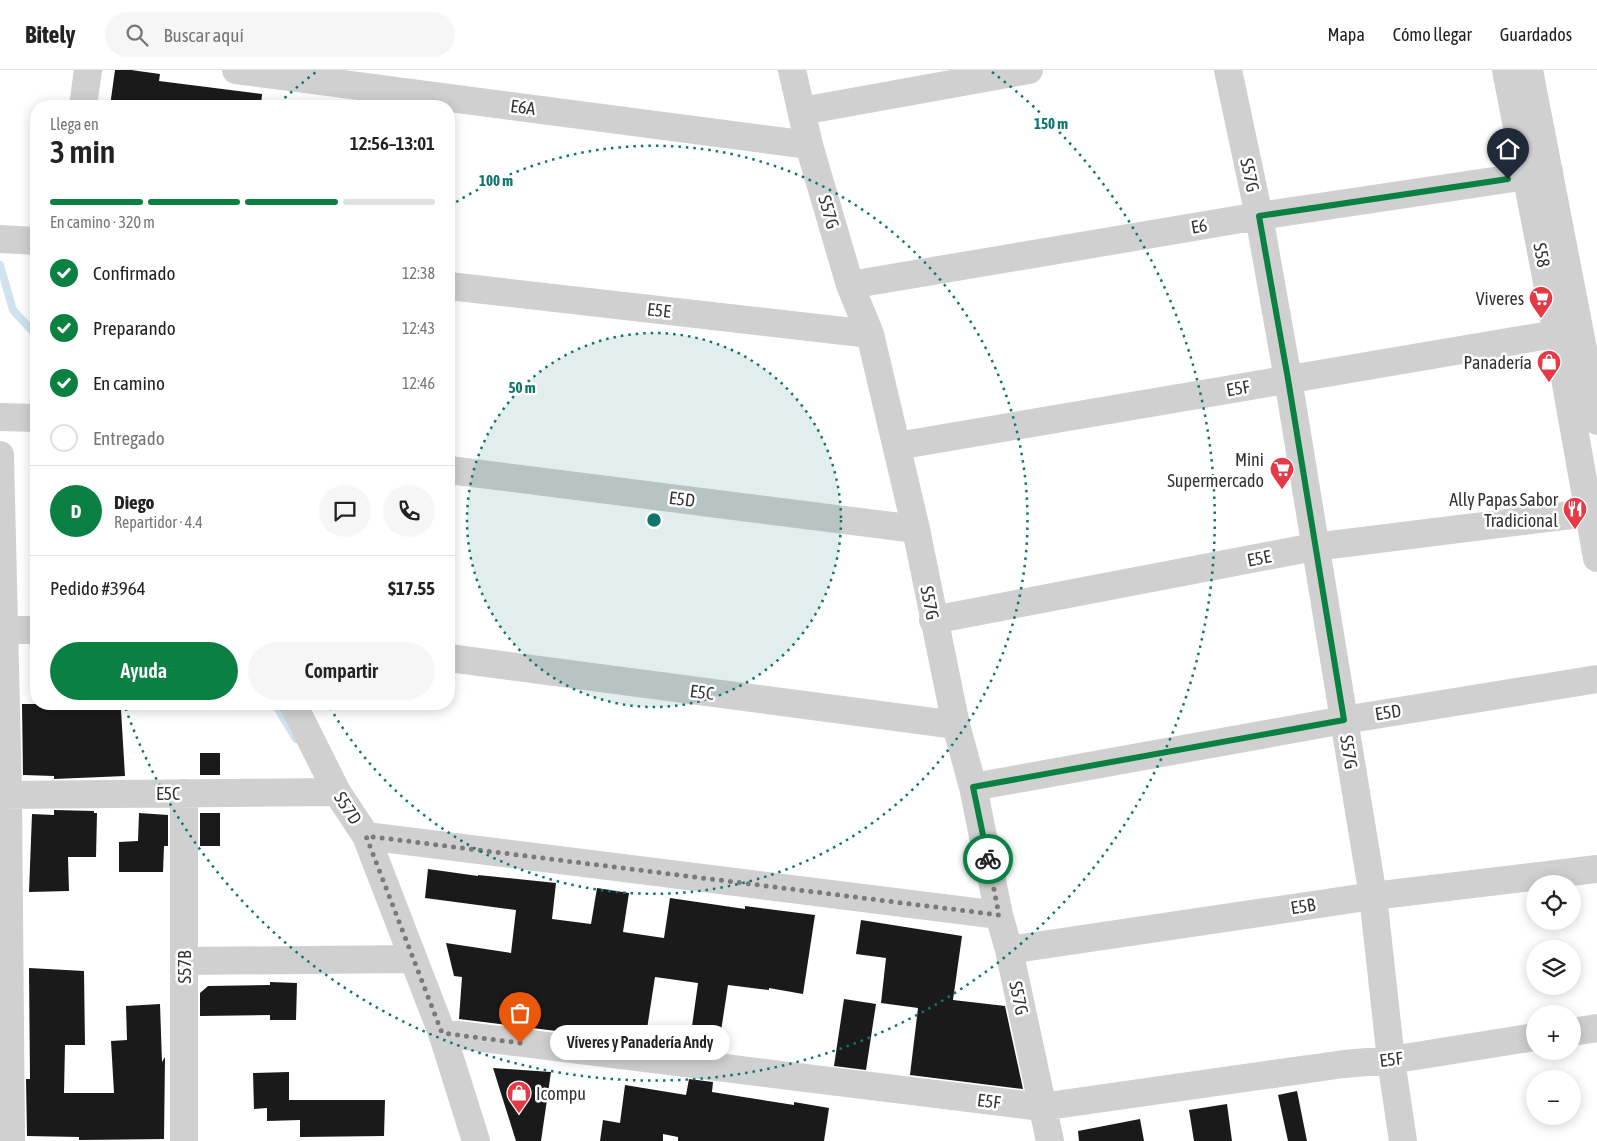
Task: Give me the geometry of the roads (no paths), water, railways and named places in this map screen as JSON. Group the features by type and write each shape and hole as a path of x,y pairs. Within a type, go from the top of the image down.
{"street":[{"path":"85,100 88,70"},
{"name":"E6A","path":"236,70 809,145"},
{"name":"S57G","path":"792,70 809,145 850,285 870,334 897,446 956,725 973,787 999,915 1009,950 1041,1107 1050,1141"},
{"path":"802,111 1029,70"},
{"name":"S57G","path":"1228,70 1259,216 1288,379 1314,547 1373,896 1391,1060 1403,1141"},
{"name":"S58","path":"1506,70 1538,174"},
{"name":"S58","path":"1529,70 1538,174 1568,332 1588,513 1597,558"},
{"name":"E6","path":"850,285 1259,216 1538,174"},
{"path":"0,239 30,241"},
{"name":"E5E","path":"455,287 870,334"},
{"name":"S58","path":"1568,332 1597,421"},
{"name":"E5F","path":"897,446 1568,332"},
{"path":"0,455 11,1141"},
{"name":"E5D","path":"455,471 916,529"},
{"name":"E5E","path":"933,620 1314,547 1588,513"},
{"path":"4,630 30,630"},
{"name":"E5C","path":"455,659 956,725"},
{"name":"E5D","path":"973,787 1344,720 1597,679"},
{"name":"S57D","path":"296,710 337,792 366,836 442,1033 476,1141"},
{"name":"E5C","path":"4,794 337,792"},
{"name":"S57B","path":"184,793 184,1141"},
{"path":"366,836 999,915"},
{"name":"E5B","path":"1009,950 1373,896 1597,869"},
{"path":"184,961 413,959"},
{"path":"1581,1031 1597,1028"},
{"name":"E5F","path":"442,1033 1041,1107 1344,1064 1391,1060 1526,1038"}],"waterway":[{"path":"0,265 13,310 30,328"},
{"path":"279,710 296,739"}],"place":[{"name":"Viveres","path":"1541,319"},
{"name":"Panadería","path":"1549,383"},
{"name":"Mini Supermercado","path":"1282,490"},
{"name":"Ally Papas Sabor Tradicional","path":"1575,530"},
{"name":"Víveres y Panadería Andy","path":"520,1043"},
{"name":"Icompu","path":"519,1114"}]}
